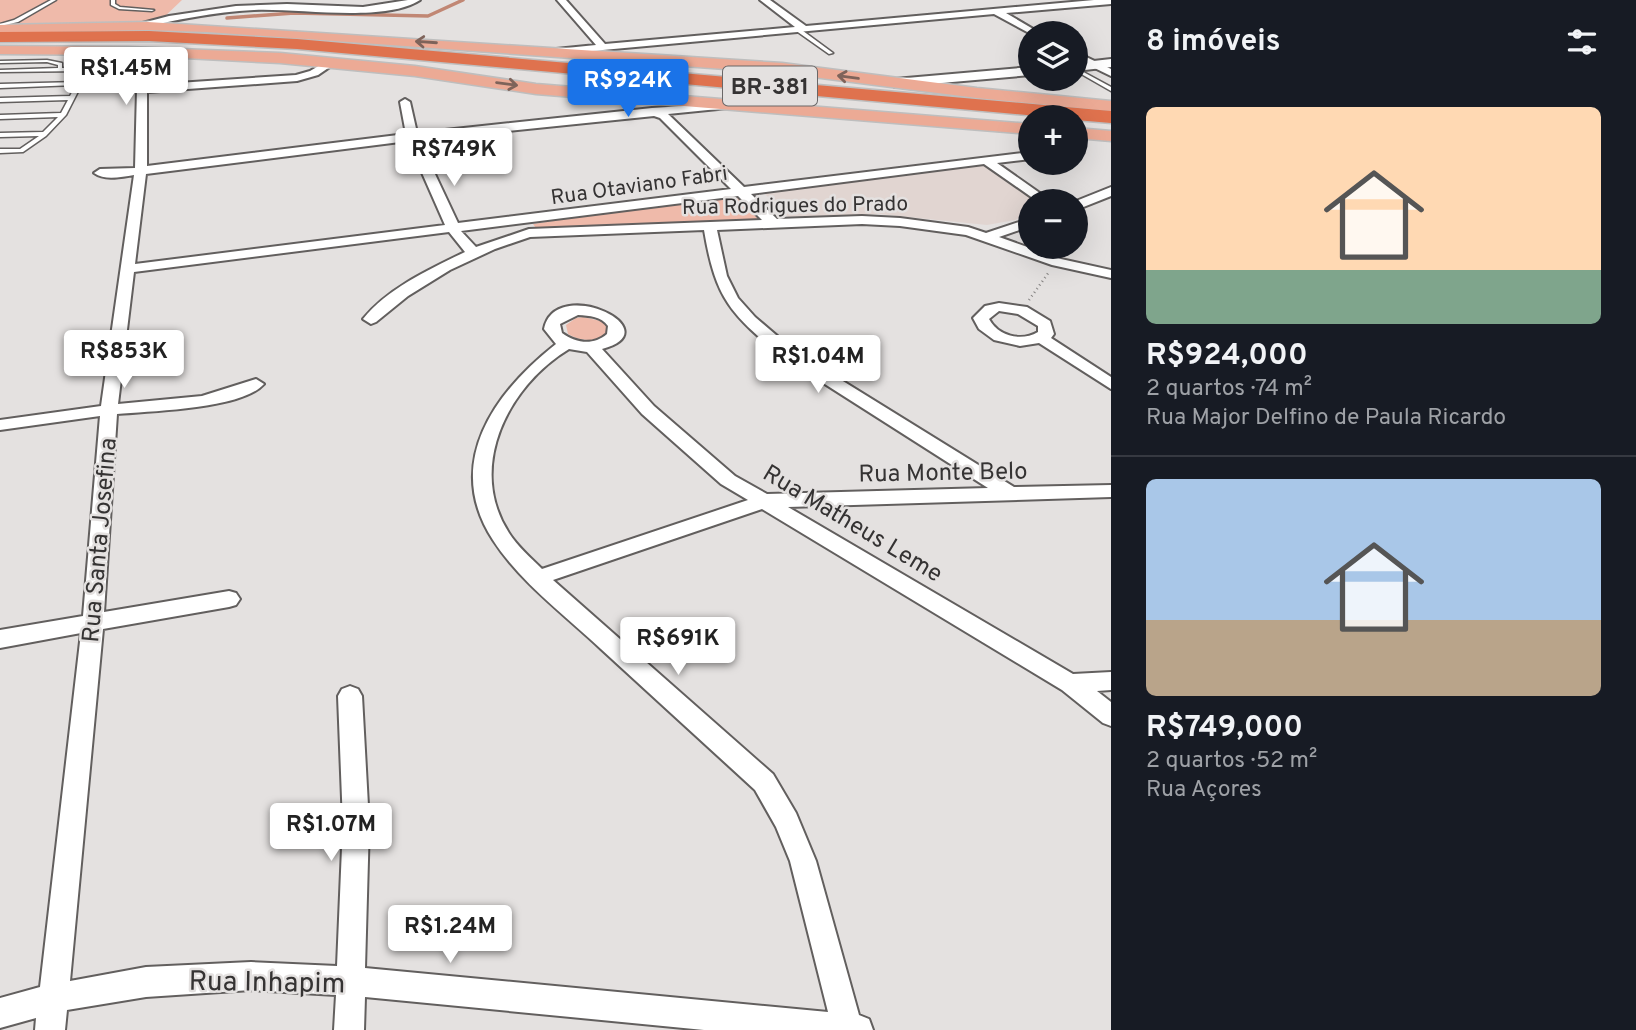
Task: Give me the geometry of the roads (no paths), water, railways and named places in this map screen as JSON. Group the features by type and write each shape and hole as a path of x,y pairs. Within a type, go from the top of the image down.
{"highway":[{"name":"BR-381","path":"0,37 149,36 249,40 1111,117"},
{"name":"BR-381","path":"0,44 146,41 241,47 1018,117"},
{"path":"120,51 241,47"},
{"path":"429,56 658,57"},
{"path":"1088,123 1111,125"}],"main road":[{"path":"0,27 28,23 265,31 658,57 782,68 977,93 1111,106"},
{"path":"0,50 153,52 332,62 612,96 1018,128"},
{"path":"1088,134 1111,136"}],"street":[{"path":"136,26 169,18 242,8 383,8 416,0"},
{"path":"561,0 603,47"},
{"path":"764,0 800,29"},
{"path":"973,0 1018,23"},
{"path":"559,51 1111,1"},
{"name":"Rua Santa Josefina","path":"50,1030 93,621 109,410 141,169 142,89 153,52"},
{"path":"1088,61 1111,73"},
{"path":"142,89 297,78 314,73 332,62"},
{"path":"1088,66 1111,63"},
{"path":"895,83 1018,72"},
{"path":"972,76 965,80 964,86 977,93"},
{"path":"612,96 664,116 774,224"},
{"path":"405,102 412,137 454,230 462,243 475,254"},
{"path":"100,173 114,174 412,137 729,105"},
{"name":"Rua Otaviano Fabri","path":"128,270 1018,157"},
{"path":"987,161 1028,189"},
{"path":"1088,201 1111,191"},
{"name":"Rua Rodrigues do Prado","path":"371,318 400,293 501,241 529,233 862,220 900,222 989,236 1057,262 1111,274"},
{"name":"Rua Rodrigues do Prado","path":"989,236 1018,226"},
{"path":"709,227 720,279 736,305 759,329 790,355 1012,495"},
{"path":"1041,338 1046,334 1045,324 1022,310 990,309 981,318 982,324 997,336 1021,341 1041,338 1111,384"},
{"path":"590,311 611,318 617,325 617,332 612,339 603,344 591,347 565,344 551,331 551,324 565,313 590,311"},
{"path":"565,344 537,365 505,400 492,424 483,452 482,486 500,535 537,578 764,782 787,821 803,861 851,1030"},
{"name":"Rua Matheus Leme","path":"591,347 648,410 728,480 1070,682 1111,716"},
{"path":"0,425 109,410 217,400 256,384"},
{"name":"Rua Monte Belo","path":"537,578 765,501 1111,491"},
{"path":"0,639 229,599"},
{"path":"1070,682 1111,681"},
{"path":"349,1030 356,824 350,696"},
{"name":"Rua Inhapim","path":"0,1013 54,998 146,982 251,976 350,981 851,1030"}],"lane":[{"path":"28,23 54,0"},
{"path":"113,0 113,4 119,8 152,10"},
{"path":"800,29 831,53"},
{"path":"0,151 21,151 45,134 63,115 92,61 120,51"},
{"path":"0,62 47,61 60,64 60,69"},
{"path":"0,71 86,69"},
{"path":"1088,75 1111,89"},
{"path":"0,86 79,83"},
{"path":"0,100 72,99"},
{"path":"0,117 63,115"},
{"path":"0,135 45,134"}],"waterway":[{"path":"227,18 294,13 428,16 463,0"}]}
